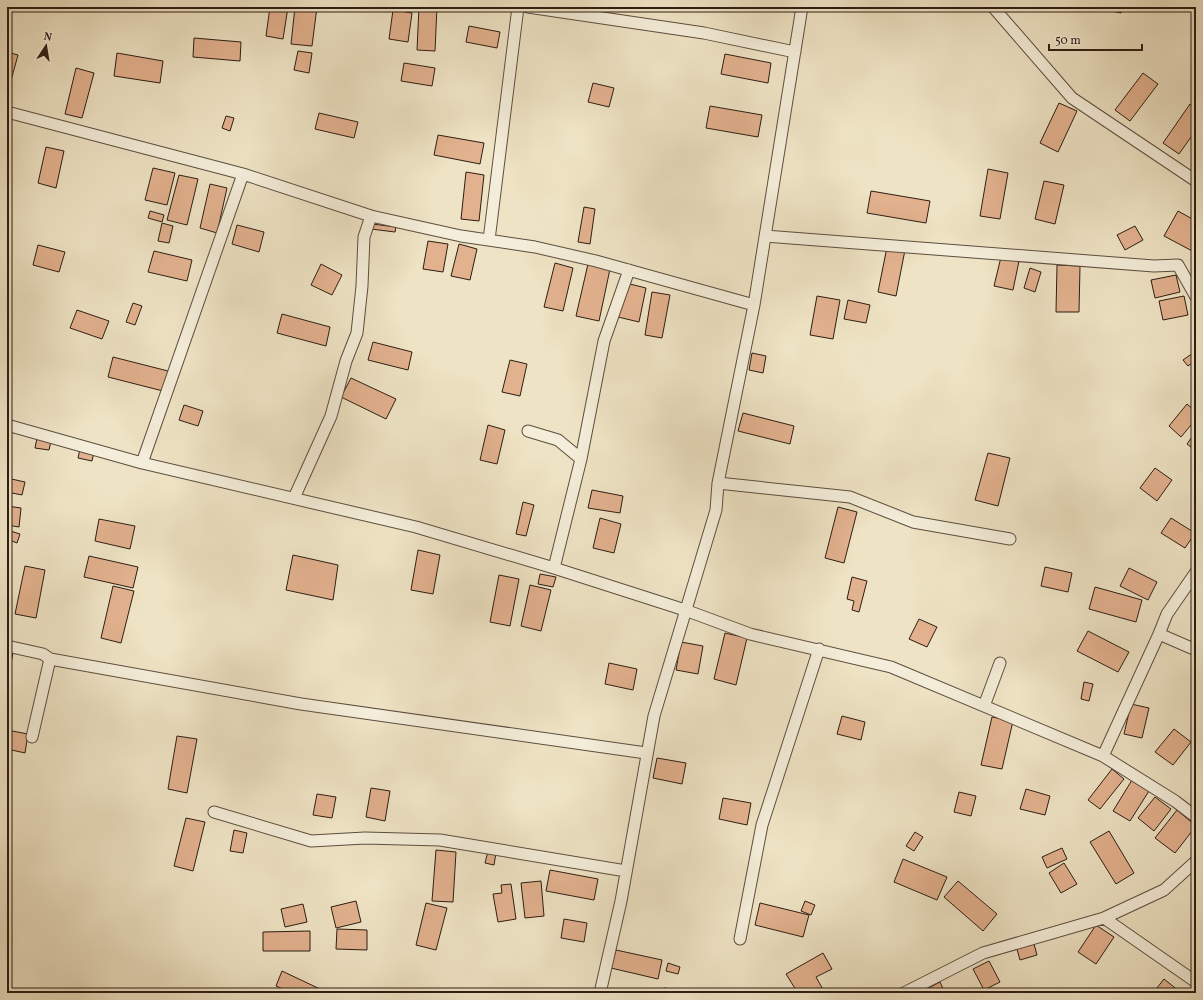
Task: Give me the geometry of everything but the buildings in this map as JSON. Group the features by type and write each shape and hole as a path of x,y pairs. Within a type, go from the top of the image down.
{"street":[{"path":"489,240 518,7"},
{"path":"528,7 704,33 795,52"},
{"path":"600,993 626,871 646,753 654,716 716,510 718,483 754,305 802,7"},
{"path":"993,7 1072,98 1196,181"},
{"path":"7,112 243,174 371,216 461,236 535,247 629,270 754,305"},
{"path":"142,463 243,174"},
{"path":"294,498 331,416 346,361 357,333 362,286 364,237 371,216"},
{"path":"765,236 1154,266 1178,265 1196,297"},
{"path":"554,568 581,459 604,341 629,270"},
{"path":"7,425 142,463 416,527 554,568 685,610 750,634 891,667 1104,756 1175,801 1196,817"},
{"path":"528,431 558,440 581,459"},
{"path":"718,483 850,497 913,522 1010,539"},
{"path":"1104,756 1167,614 1196,572"},
{"path":"1159,634 1196,650"},
{"path":"7,646 43,654 50,659 301,704 646,753"},
{"path":"740,939 762,825 819,649"},
{"path":"32,737 50,659"},
{"path":"984,706 1000,663"},
{"path":"214,812 311,841 365,838 440,840 626,871"},
{"path":"904,993 983,953 1104,918 1164,890 1196,861"},
{"path":"1104,918 1196,982"}]}
